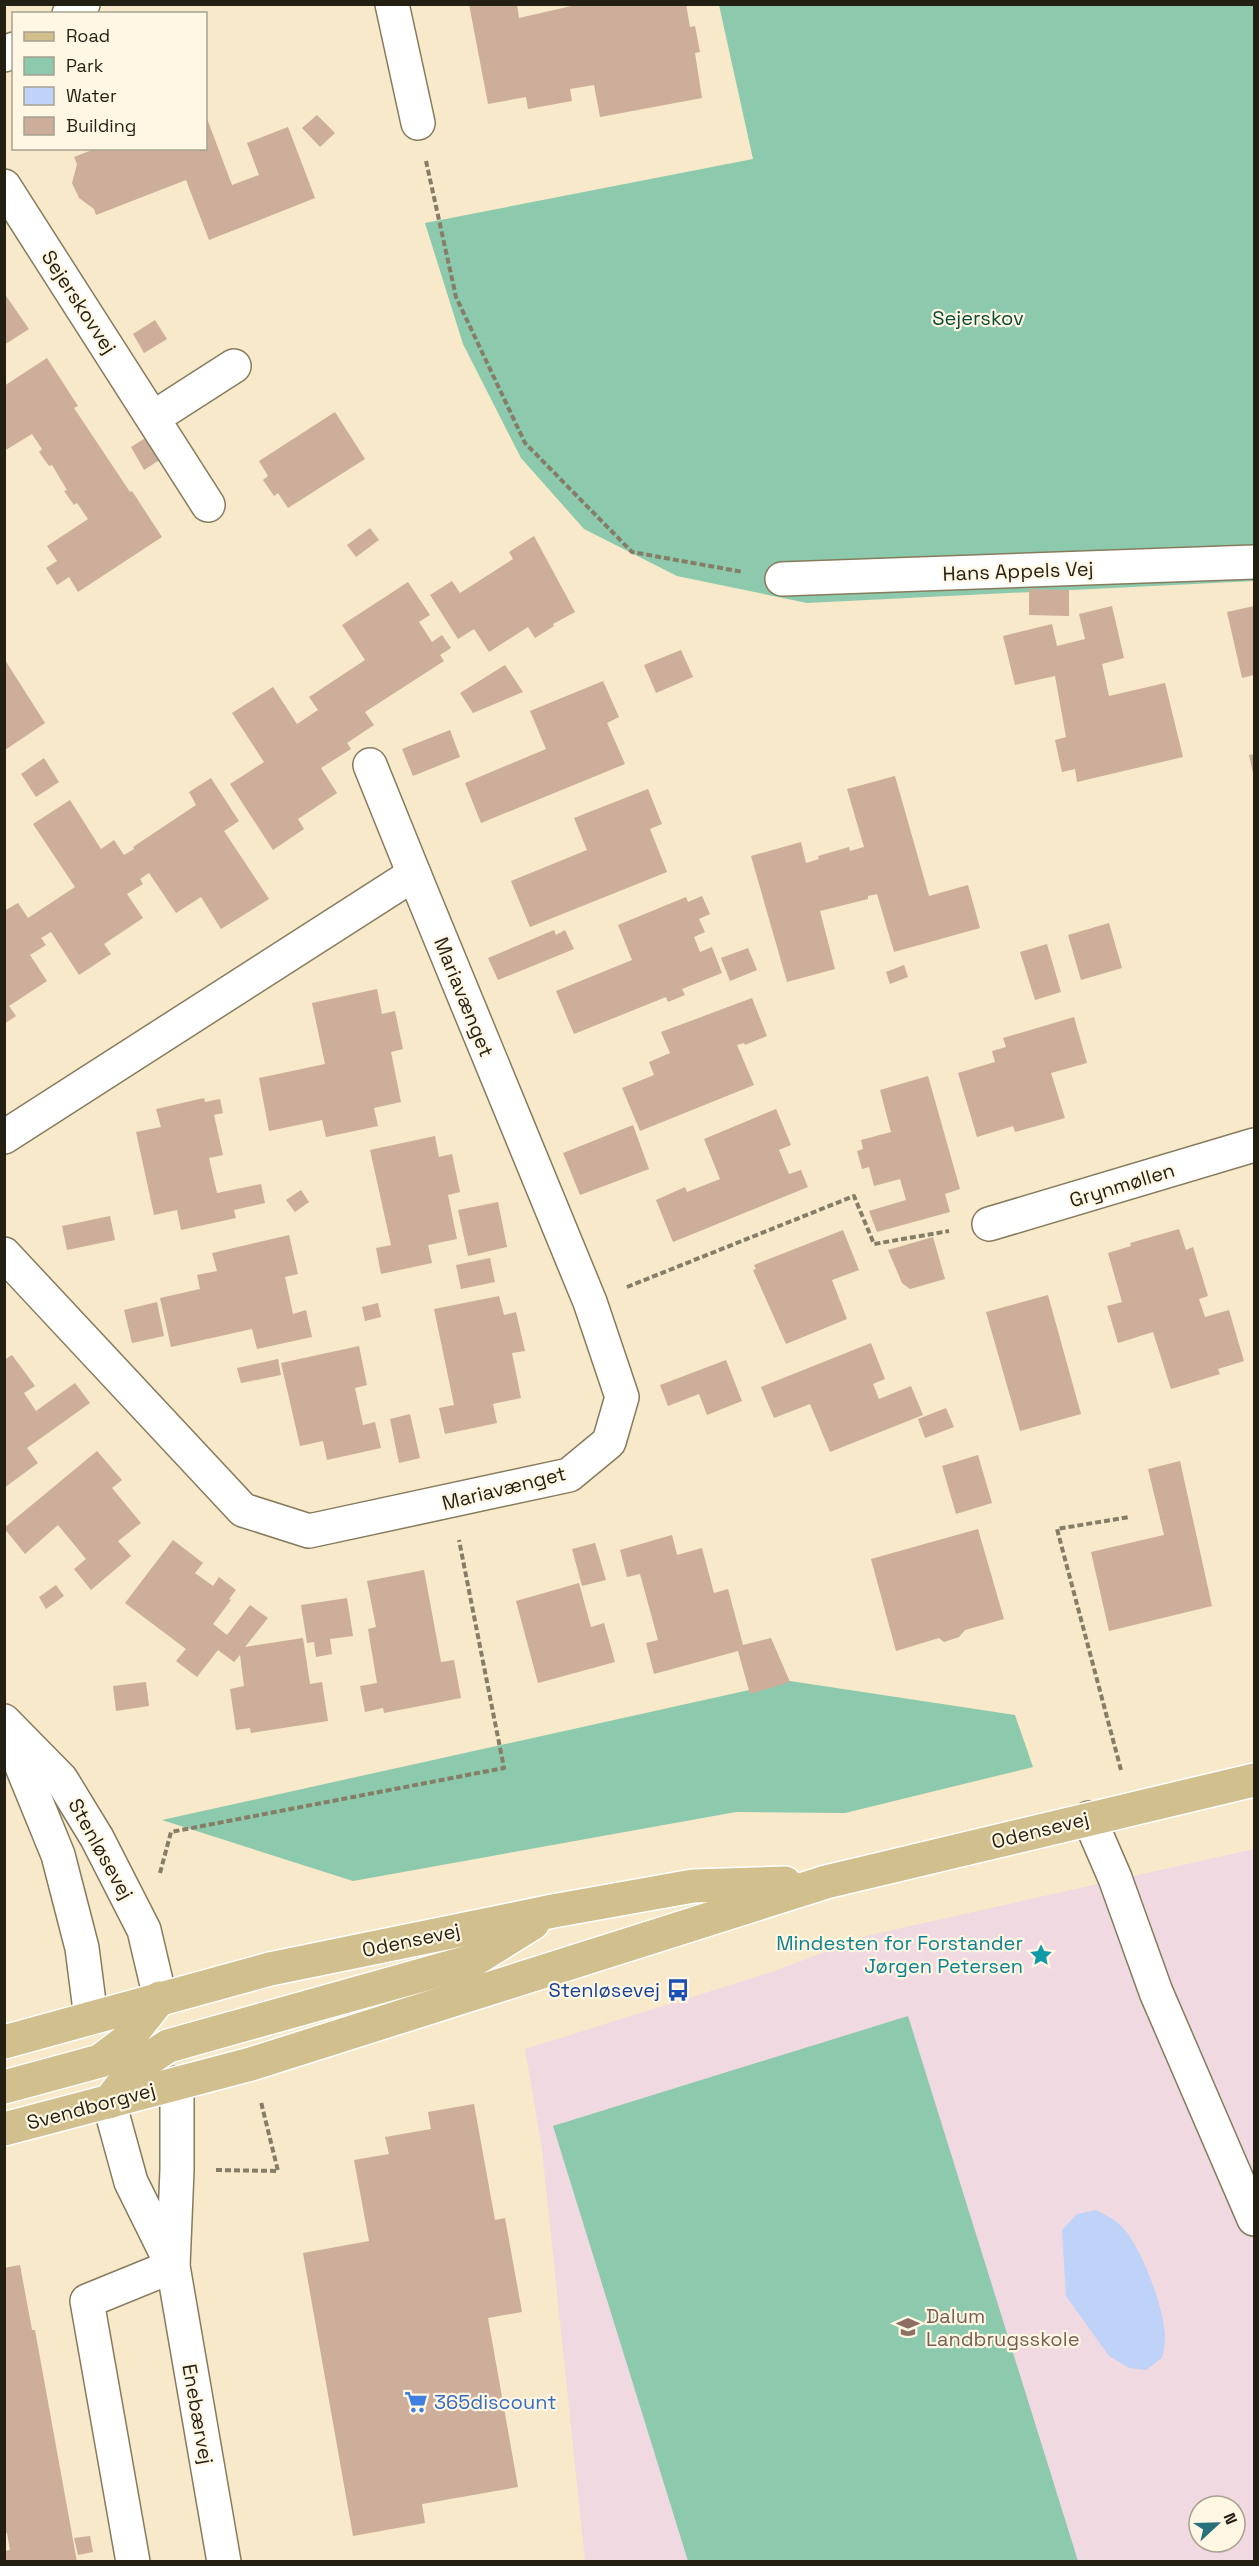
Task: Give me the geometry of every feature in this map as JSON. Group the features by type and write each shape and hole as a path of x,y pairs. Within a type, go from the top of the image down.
{"main road":[{"name":"Odensevej","path":"177,2083 251,2064 826,1882 1254,1780"},
{"name":"Odensevej","path":"4,2042 270,1969 553,1911 693,1886 826,1882"},
{"path":"109,2102 135,2068 168,2046 472,1961 553,1911"},
{"path":"159,1998 177,2083"},
{"path":"4,2087 100,2061 125,2042 159,1998"},
{"path":"91,2018 109,2102"},
{"name":"Svendborgvej","path":"4,2128 177,2083"}],"street":[{"path":"392,4 418,123"},
{"name":"Sejerskovvej","path":"4,186 208,505"},
{"path":"153,418 234,366"},
{"name":"Hans Appels Vej","path":"782,579 1254,562"},
{"name":"Mariavænget","path":"4,1254 243,1510 309,1531 569,1475 609,1442 622,1397 590,1302 370,765"},
{"path":"4,1137 414,874"},
{"name":"Grynmøllen","path":"989,1224 1254,1145"},
{"name":"Stenløsevej","path":"4,1723 61,1779 97,1838 144,1930 159,1998"},
{"name":"Stenløsevej","path":"4,1723 58,1855 82,1948 91,2018"},
{"path":"1089,1818 1115,1878 1156,1992 1254,2219"},
{"name":"Enebærvej","path":"177,2083 177,2170 172,2266 224,2562"},
{"name":"Enebærvej","path":"109,2102 131,2182 172,2266"},
{"path":"133,2562 87,2301 172,2266"}],"path":[{"path":"418,123 456,297 525,443 632,552 782,579"},
{"path":"590,1302 854,1196 874,1245 989,1224"},
{"path":"144,1930 171,1832 504,1768 452,1501"},
{"path":"1129,1517 1057,1529 1131,1808"},
{"path":"177,2170 195,2166 225,2171 278,2171 251,2064"}],"shaded area":[{"name":"Dalum Landbrugsskole","path":"1254,1849 1254,2561 585,2561 542,2149 525,2049 772,1972 866,1936"}],"green space":[{"name":"Sejerskov","path":"719,5 1254,5 1254,581 807,603 677,576 584,529 521,458 463,344 425,223 753,159"},
{"path":"790,1681 1015,1715 1033,1767 845,1813 736,1812 353,1881 162,1820"},
{"path":"908,2016 1078,2561 688,2561 553,2126"}],"water":[{"path":"1096,2210 1123,2228 1138,2250 1152,2281 1162,2314 1165,2344 1162,2358 1146,2370 1129,2368 1109,2356 1066,2296 1062,2230 1077,2214"}],"building":[{"path":"469,4 517,4 519,18 580,4 686,4 690,27 695,26 700,52 695,53 702,98 600,117 594,85 570,89 572,101 528,109 526,97 488,104"},
{"path":"317,115 335,133 320,147 302,128"},
{"path":"207,119 232,185 259,175 247,143 288,127 315,198 209,240 186,180 96,215 94,209 79,198 72,183 77,164 74,157 92,150 207,150"},
{"path":"4,293 29,329 4,345"},
{"path":"155,320 167,339 144,353 133,334"},
{"path":"47,358 78,406 74,408 162,537 78,592 69,577 57,585 46,568 57,561 47,546 88,519 77,503 74,505 64,491 67,490 52,465 49,466 39,452 42,449 32,434 4,451 4,386"},
{"path":"335,412 365,459 288,508 278,493 274,496 263,480 268,476 259,461"},
{"path":"147,437 161,459 144,470 131,447"},
{"path":"370,528 379,540 356,557 347,545"},
{"path":"534,536 575,612 553,624 554,626 535,638 528,627 489,652 474,629 458,639 430,595 452,581 460,593 513,559 509,552"},
{"path":"408,582 430,615 419,622 432,642 442,635 451,648 440,655 444,661 365,712 374,725 347,743 351,749 321,768 337,793 298,819 304,829 273,850 230,784 264,762 232,713 273,687 297,724 318,710 309,697 365,660 342,625"},
{"path":"1029,589 1069,590 1069,616 1029,615"},
{"path":"1112,606 1124,658 1102,664 1109,696 1165,683 1183,757 1077,782 1075,769 1062,772 1055,740 1066,737 1055,676 1015,685 1003,636 1052,624 1057,646 1085,639 1079,614"},
{"path":"1254,606 1254,675 1242,678 1227,612"},
{"path":"681,650 693,677 656,693 644,665"},
{"path":"5,660 45,723 5,750"},
{"path":"505,665 523,692 473,713 460,693"},
{"path":"603,681 619,717 607,723 625,764 481,823 465,783 546,749 530,711"},
{"path":"450,730 460,757 413,776 402,749"},
{"path":"1254,754 1254,778 1249,755"},
{"path":"44,758 59,782 36,797 21,774"},
{"path":"895,776 929,896 968,885 980,928 894,952 877,894 868,896 868,899 820,911 835,969 787,982 751,856 801,842 806,863 819,859 818,856 849,847 850,851 864,847 847,789"},
{"path":"211,778 239,821 224,831 269,899 221,929 201,897 176,913 149,873 140,879 143,884 127,894 143,918 104,944 111,954 79,975 51,932 41,938 46,945 30,955 47,981 9,1006 16,1016 4,1024 4,911 18,903 28,918 75,887 33,824 70,800 101,849 114,840 124,855 196,805 189,792"},
{"path":"648,789 662,824 650,829 667,872 530,927 511,881 587,850 574,818"},
{"path":"702,896 710,914 699,919 705,932 694,937 700,952 712,947 722,973 682,989 685,995 668,1002 666,997 574,1034 556,991 632,960 618,925 686,897 688,902"},
{"path":"1109,923 1122,968 1081,980 1068,935"},
{"path":"554,930 556,935 565,930 574,949 498,980 488,958"},
{"path":"1047,944 1061,992 1035,1000 1020,952"},
{"path":"748,948 757,970 730,981 721,958"},
{"path":"904,965 908,977 890,984 886,972"},
{"path":"377,989 382,1014 395,1011 403,1049 391,1052 401,1102 374,1108 378,1126 326,1137 322,1120 269,1131 259,1078 325,1064 312,1003"},
{"path":"752,998 767,1036 745,1045 744,1043 737,1045 754,1085 640,1131 622,1088 654,1075 649,1062 670,1053 661,1032"},
{"path":"1074,1017 1087,1063 1051,1073 1065,1118 1015,1132 1013,1126 977,1137 958,1073 995,1062 992,1051 1006,1047 1003,1038"},
{"path":"928,1076 960,1189 945,1194 950,1212 877,1232 869,1211 906,1200 900,1179 874,1186 869,1167 862,1169 857,1151 863,1149 861,1140 891,1132 880,1090"},
{"path":"204,1098 205,1102 220,1099 223,1113 214,1115 223,1155 209,1158 217,1193 261,1184 265,1203 234,1210 236,1218 181,1230 177,1210 154,1215 136,1132 161,1127 156,1109"},
{"path":"776,1109 791,1145 779,1150 789,1174 801,1170 808,1187 673,1242 656,1200 685,1187 687,1192 720,1179 704,1139"},
{"path":"633,1125 649,1169 580,1195 563,1153"},
{"path":"435,1136 439,1157 452,1154 460,1192 448,1195 457,1239 428,1245 432,1263 381,1274 376,1248 391,1245 370,1150"},
{"path":"301,1190 309,1202 295,1212 286,1200"},
{"path":"498,1202 507,1247 468,1256 458,1210"},
{"path":"110,1216 115,1240 67,1250 62,1226"},
{"path":"1179,1229 1186,1250 1193,1247 1208,1296 1199,1299 1205,1317 1229,1310 1244,1361 1218,1369 1220,1374 1171,1389 1153,1332 1118,1343 1107,1306 1122,1302 1108,1253 1131,1246 1130,1243"},
{"path":"843,1230 859,1270 832,1280 847,1319 786,1344 753,1270 756,1269 754,1265"},
{"path":"289,1235 298,1274 285,1277 293,1314 306,1310 312,1337 257,1349 252,1329 171,1347 160,1298 200,1289 197,1275 217,1271 212,1253"},
{"path":"933,1237 945,1279 910,1289 902,1283 888,1250"},
{"path":"490,1258 495,1282 461,1289 456,1265"},
{"path":"1048,1295 1081,1414 1020,1431 986,1312"},
{"path":"499,1296 504,1315 516,1312 525,1351 512,1353 521,1398 493,1404 497,1423 445,1434 439,1408 454,1405 434,1309"},
{"path":"157,1302 164,1336 132,1343 124,1310"},
{"path":"378,1303 381,1317 365,1321 362,1307"},
{"path":"871,1343 885,1379 873,1384 879,1399 911,1386 923,1415 830,1452 810,1404 774,1418 761,1387"},
{"path":"359,1346 367,1385 355,1388 363,1425 375,1422 381,1448 327,1460 323,1441 300,1446 281,1363"},
{"path":"12,1355 35,1386 24,1393 36,1411 75,1383 90,1403 27,1448 38,1463 4,1488 4,1360"},
{"path":"278,1359 281,1375 241,1383 237,1368"},
{"path":"726,1360 742,1401 707,1415 699,1394 668,1406 660,1385"},
{"path":"946,1408 954,1427 925,1438 918,1419"},
{"path":"410,1414 420,1458 399,1463 390,1419"},
{"path":"97,1451 122,1480 112,1488 141,1523 118,1541 131,1556 91,1590 74,1569 86,1559 58,1525 25,1554 4,1528"},
{"path":"978,1455 992,1503 956,1514 942,1466"},
{"path":"1180,1461 1212,1606 1109,1631 1091,1552 1164,1535 1148,1469"},
{"path":"978,1529 1004,1619 965,1630 959,1637 944,1642 939,1638 896,1651 871,1559"},
{"path":"672,1535 677,1555 702,1548 714,1593 728,1589 743,1645 771,1638 790,1682 750,1694 738,1651 654,1674 646,1643 658,1640 640,1574 627,1577 620,1550"},
{"path":"173,1540 203,1563 195,1573 213,1586 219,1577 236,1590 213,1624 227,1635 250,1605 268,1618 245,1647 303,1638 310,1684 322,1682 328,1721 251,1733 250,1728 236,1730 230,1689 244,1686 240,1655 234,1662 218,1650 197,1677 176,1661 186,1649 125,1603"},
{"path":"595,1543 606,1580 582,1586 572,1549"},
{"path":"424,1570 441,1662 454,1660 461,1698 384,1713 383,1708 365,1712 360,1686 377,1683 368,1629 376,1627 367,1581"},
{"path":"579,1583 591,1627 604,1623 615,1662 538,1683 516,1601"},
{"path":"56,1585 64,1596 46,1609 39,1597"},
{"path":"347,1598 353,1636 330,1639 332,1654 316,1657 314,1642 307,1643 301,1605"},
{"path":"146,1682 149,1706 116,1711 113,1686"},
{"name":"365discount","path":"474,2104 495,2220 505,2218 522,2312 488,2318 518,2487 422,2504 425,2523 353,2536 303,2253 369,2241 354,2160 389,2154 385,2137 431,2129 428,2112"},
{"path":"20,2265 32,2330 35,2330 77,2562 4,2562 4,2551 10,2550 7,2533 4,2534 4,2268"},
{"path":"90,2536 93,2552 78,2555 74,2538"}],"place":[{"name":"Mindesten for Forstander Jørgen Petersen","path":"1041,1955"},
{"name":"Stenløsevej","path":"678,1990"},
{"name":"Dalum Landbrugsskole","path":"908,2327"},
{"name":"365discount","path":"416,2402"}]}
